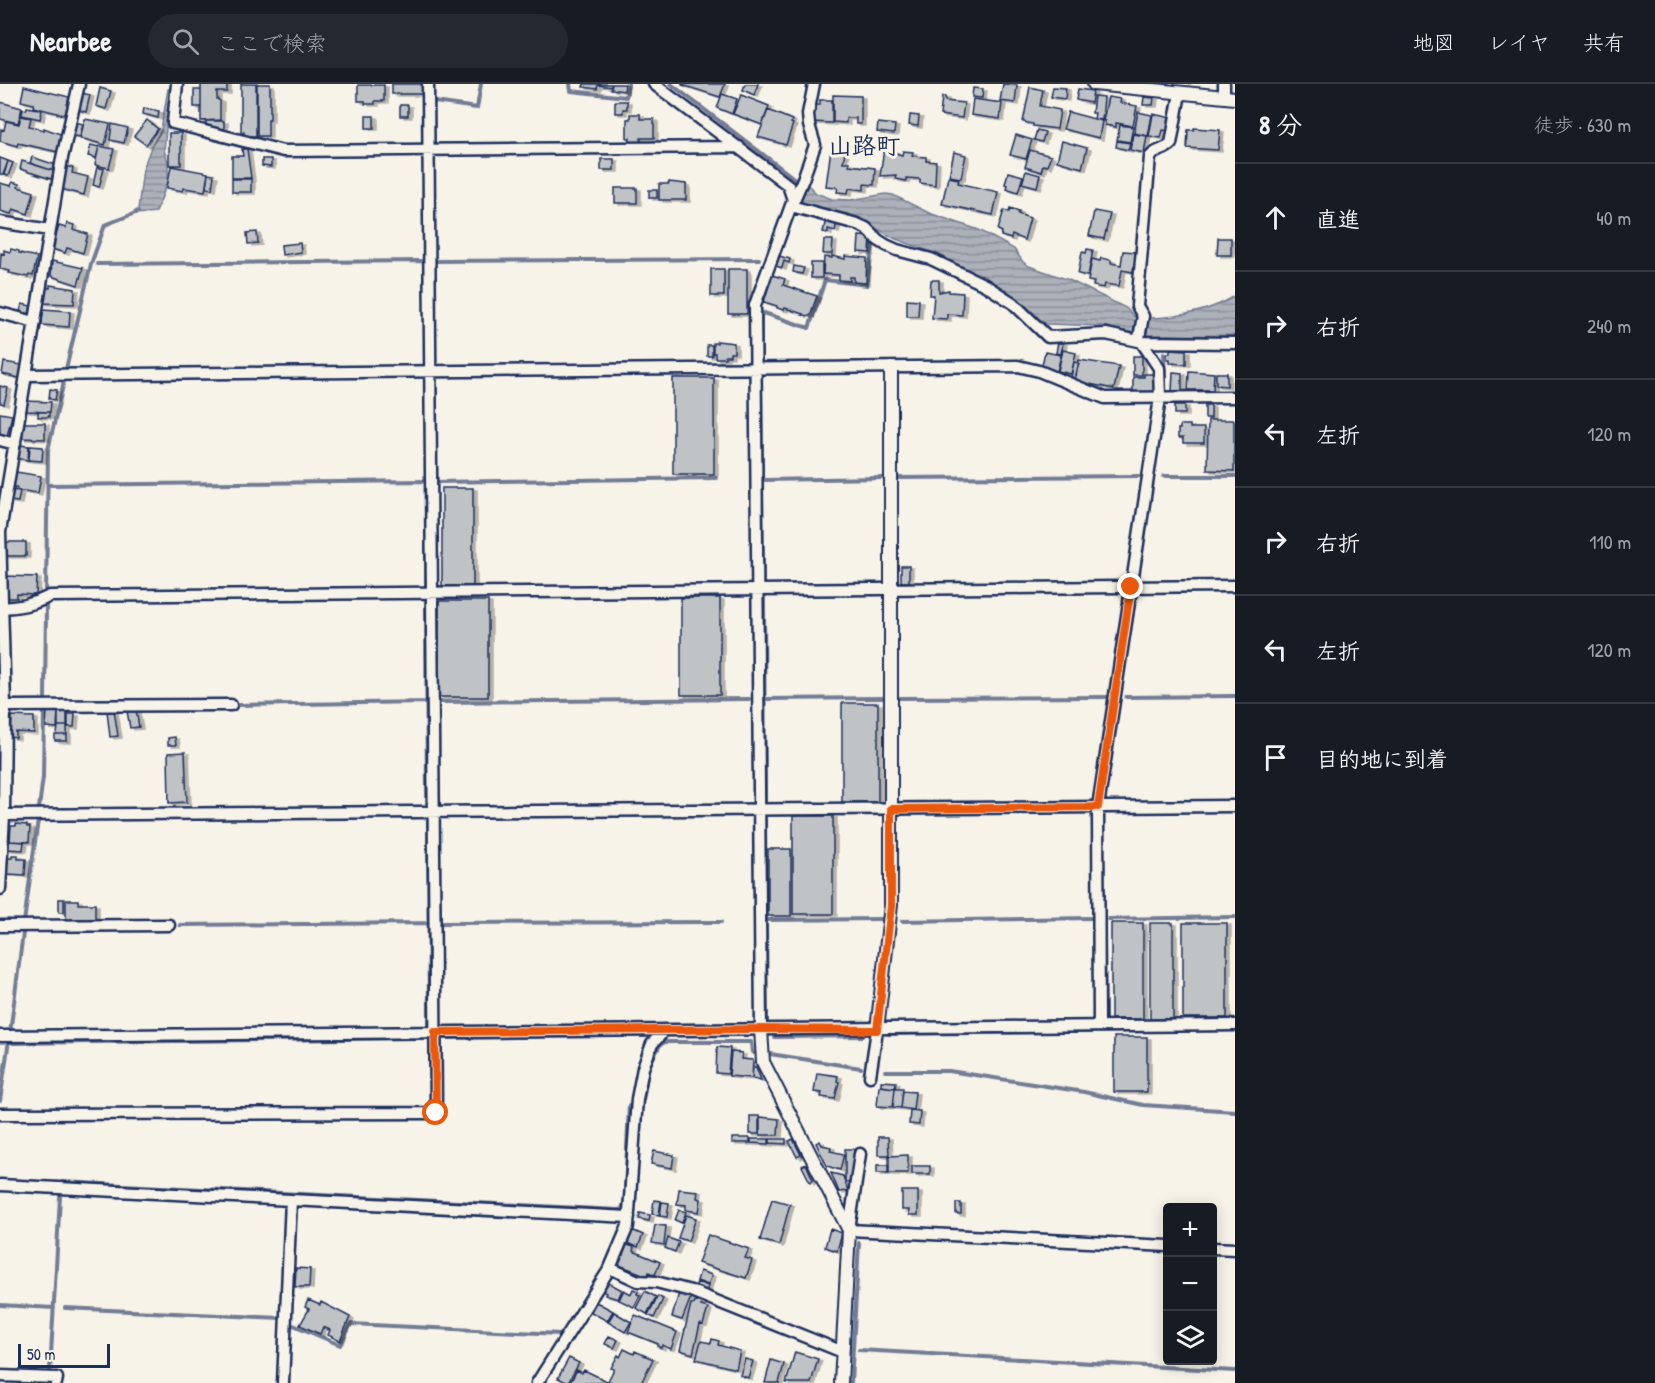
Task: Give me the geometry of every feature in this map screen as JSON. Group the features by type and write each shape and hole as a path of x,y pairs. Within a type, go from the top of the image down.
{"street":[{"path":"0,890 4,814 2,732 5,706 0,532 62,158 80,84"},
{"path":"177,84 173,123 284,152 739,147"},
{"path":"0,1114 436,1113 428,84"},
{"path":"654,84 788,184 792,203"},
{"path":"814,84 808,114 815,145 755,305 761,1029 763,1062 849,1230"},
{"path":"1094,84 1229,98 1224,84"},
{"path":"1099,1026 1098,807 1160,398 1159,368 1141,340 1143,316 1137,306 1150,157 1154,152 1172,144 1180,93"},
{"path":"792,203 858,224 886,245 931,259 985,285 1013,303 1048,337 1106,334 1141,340 1235,343"},
{"path":"0,222 50,230"},
{"path":"0,313 35,322"},
{"path":"27,375 1028,367 1105,398 1235,398"},
{"path":"870,1076 891,906 891,368"},
{"path":"0,440 15,444"},
{"path":"1,608 23,607 38,603 50,596 1235,586"},
{"path":"5,706 231,705"},
{"path":"4,814 1235,806"},
{"path":"0,926 169,926"},
{"path":"0,1036 877,1030 1235,1025"},
{"path":"537,1383 610,1268 628,1226 637,1099 643,1068 652,1044 665,1030"},
{"path":"841,1383 849,1230 860,1154"},
{"path":"0,1185 629,1217"},
{"path":"283,1383 291,1200"},
{"path":"849,1230 1163,1246"},
{"path":"1217,1248 1235,1249"},
{"path":"610,1268 639,1281 656,1282 692,1291 843,1352"},
{"path":"0,1376 57,1378 56,1383"}],"shaded area":[{"path":"168,89 170,90 164,150 168,162 168,181 156,212 136,214 133,213 138,209 143,169 151,147 161,130"},
{"path":"805,182 816,193 832,199 850,200 886,194 893,195 929,213 979,230 1014,249 1023,262 1029,266 1069,280 1126,308 1137,319 1148,321 1151,318 1194,313 1235,296 1235,338 1145,336 1102,326 1047,324 1037,319 1022,304 999,288 940,255 896,239 849,214 805,206 801,202"}],"building":[{"path":"201,84 227,84 227,92 217,92 217,99 220,101 220,120 201,121"},
{"path":"241,84 256,84 256,136 244,136 244,132 241,132"},
{"path":"257,84 270,84 268,136 257,136"},
{"path":"392,84 422,84 422,94 392,94"},
{"path":"584,84 611,84 611,87 598,85 597,89 583,87"},
{"path":"612,84 625,84 624,91 611,89"},
{"path":"682,84 725,84 720,97 682,85"},
{"path":"745,84 758,84 754,95 743,90"},
{"path":"1003,84 1017,85 1015,103 1000,101"},
{"path":"358,85 384,85 384,101 365,104 365,101 358,101"},
{"path":"24,86 69,97 65,115 33,107 34,104 21,101"},
{"path":"1030,87 1043,90 1040,106 1060,110 1057,129 1033,126 1033,124 1023,122"},
{"path":"1053,87 1066,88 1065,99 1051,97"},
{"path":"100,88 111,91 106,109 96,106"},
{"path":"973,88 983,89 982,98 972,97"},
{"path":"1078,89 1093,91 1091,103 1076,100"},
{"path":"194,90 201,90 201,107 194,107"},
{"path":"82,93 90,95 86,112 78,110"},
{"path":"722,94 737,99 732,114 717,108"},
{"path":"741,95 769,106 762,125 733,114"},
{"path":"833,95 861,96 861,124 856,124 856,118 846,118 846,123 833,122"},
{"path":"1094,96 1104,97 1102,120 1094,119 1095,113 1092,113"},
{"path":"942,97 945,97 945,101 964,103 962,118 940,115"},
{"path":"1108,97 1121,99 1120,103 1137,106 1133,126 1116,123 1116,127 1105,125 1103,121"},
{"path":"1144,97 1154,98 1153,105 1143,105"},
{"path":"973,99 1002,103 1000,119 971,115"},
{"path":"820,100 832,100 832,123 812,122 812,105 820,105"},
{"path":"615,101 627,101 627,109 623,109 623,113 615,113"},
{"path":"0,102 22,108 18,123 0,119"},
{"path":"400,105 408,105 408,116 400,116"},
{"path":"27,107 42,110 40,119 22,115 23,109 26,110"},
{"path":"144,108 159,111 158,118 143,114"},
{"path":"768,110 792,120 793,124 786,145 758,137"},
{"path":"1068,112 1102,121 1099,138 1063,129"},
{"path":"1138,112 1152,115 1148,136 1134,133"},
{"path":"630,114 640,114 640,119 654,119 654,138 641,138 641,143 630,143 630,138 627,138 627,119 630,119"},
{"path":"1153,114 1172,118 1169,131 1163,130 1161,138 1149,136"},
{"path":"910,115 919,116 918,126 909,125"},
{"path":"21,116 31,118 29,126 44,130 44,128 63,135 58,152 0,141 1,129 4,130 6,121 19,124"},
{"path":"366,116 374,116 374,128 366,128"},
{"path":"85,119 110,124 105,145 80,138"},
{"path":"147,120 158,129 146,145 134,136"},
{"path":"206,121 224,121 224,130 206,125"},
{"path":"75,122 83,124 80,137 71,135"},
{"path":"878,123 895,125 894,134 877,132"},
{"path":"112,124 128,128 124,143 110,140"},
{"path":"1120,125 1133,127 1130,142 1117,140"},
{"path":"1194,128 1220,130 1218,150 1187,148 1188,130 1194,130"},
{"path":"1037,130 1045,132 1042,142 1034,140"},
{"path":"169,133 181,133 181,165 169,165"},
{"path":"1133,134 1147,136 1144,153 1130,150"},
{"path":"1016,135 1032,140 1026,159 1010,155"},
{"path":"1062,141 1087,148 1082,168 1057,161"},
{"path":"1117,141 1130,143 1128,150 1116,147"},
{"path":"91,145 99,147 96,158 88,156"},
{"path":"99,146 114,149 109,168 95,165"},
{"path":"242,149 247,149 251,178 232,178 232,156 243,156"},
{"path":"831,149 845,152 843,162 849,162 849,165 875,168 874,185 864,184 864,190 849,188 848,193 837,192 838,187 826,186"},
{"path":"884,149 902,155 903,151 913,152 912,156 926,157 926,161 936,162 935,185 920,183 920,179 906,178 906,181 895,179 896,175 880,176"},
{"path":"1030,150 1051,156 1047,166 1043,165 1041,172 1025,167"},
{"path":"954,152 966,155 961,178 949,176"},
{"path":"32,157 56,165 54,171 30,163"},
{"path":"0,158 8,161 3,175 0,174"},
{"path":"262,159 271,159 271,167 262,166"},
{"path":"601,159 614,159 614,170 601,170"},
{"path":"8,161 13,163 8,176 4,175"},
{"path":"22,161 54,171 51,179 20,169"},
{"path":"66,166 73,168 72,173 88,177 84,195 61,189"},
{"path":"171,166 208,173 205,191 167,188"},
{"path":"97,167 104,169 99,187 93,185"},
{"path":"1026,171 1040,175 1037,187 1022,183"},
{"path":"1008,172 1023,176 1018,192 1006,188"},
{"path":"208,174 214,175 212,189 206,188"},
{"path":"948,177 959,179 958,183 998,192 993,215 942,204"},
{"path":"232,179 251,179 251,192 232,192"},
{"path":"12,182 19,184 18,187 34,192 28,214 13,209 11,214 0,211 0,183 11,186"},
{"path":"669,182 686,184 686,200 659,200 659,184 669,184"},
{"path":"615,188 637,188 637,203 615,203"},
{"path":"649,190 657,190 657,198 649,198"},
{"path":"1010,208 1030,218 1024,240 1012,235 1011,239 1001,236 1002,232 998,230 1004,210 1009,212"},
{"path":"1094,211 1110,214 1104,239 1089,236"},
{"path":"826,219 837,222 835,231 828,229 828,233 823,232"},
{"path":"67,223 74,225 73,230 88,234 83,253 67,248 65,253 52,249 59,226 66,228"},
{"path":"257,232 258,243 248,244 247,233"},
{"path":"859,236 871,237 870,253 858,252"},
{"path":"1218,238 1231,238 1231,255 1217,255"},
{"path":"824,240 833,240 832,254 823,254"},
{"path":"300,243 301,252 282,255 281,245"},
{"path":"11,249 37,257 33,276 9,273 10,271 0,269 1,253 4,254 4,250 10,252"},
{"path":"1087,249 1093,250 1088,276 1078,274 1082,252 1086,253"},
{"path":"1123,251 1136,252 1133,272 1122,270 1119,286 1105,284 1104,288 1093,286 1094,282 1088,281 1092,259 1111,260 1111,263 1121,265"},
{"path":"779,256 790,259 789,263 784,261 782,268 776,266"},
{"path":"832,256 845,259 845,256 867,258 866,283 854,282 854,277 850,277 850,281 839,280 839,275 823,274 824,257 832,258"},
{"path":"52,261 83,268 78,285 51,276"},
{"path":"811,263 822,263 822,278 811,278"},
{"path":"794,266 804,268 802,274 793,272"},
{"path":"711,269 724,269 724,296 711,296"},
{"path":"728,269 747,269 747,314 728,314"},
{"path":"772,275 785,279 783,285 817,296 810,316 785,308 784,310 777,308 777,306 764,302"},
{"path":"931,280 939,280 939,292 949,290 949,292 963,293 962,315 947,314 947,319 932,318 934,295 930,295"},
{"path":"50,285 75,289 74,304 43,303 44,287 50,288"},
{"path":"907,299 919,300 918,316 907,316"},
{"path":"22,304 31,306 29,314 20,312"},
{"path":"43,309 70,311 69,327 42,325"},
{"path":"717,341 734,343 734,353 730,353 730,356 725,356 725,358 715,358 713,343"},
{"path":"1058,342 1063,343 1061,354 1056,353"},
{"path":"707,345 712,345 712,356 707,356"},
{"path":"1170,349 1186,350 1186,364 1170,363 1167,353 1170,353"},
{"path":"1063,350 1076,353 1071,374 1058,371"},
{"path":"1045,352 1061,355 1057,372 1041,369"},
{"path":"1133,356 1142,356 1142,375 1133,375"},
{"path":"1079,360 1119,366 1114,389 1075,381"},
{"path":"4,362 22,365 19,378 2,374"},
{"path":"1074,362 1079,363 1075,378 1071,377"},
{"path":"1189,371 1214,373 1213,390 1188,390"},
{"path":"1173,372 1182,373 1182,392 1172,392"},
{"path":"1216,373 1227,373 1227,386 1216,385"},
{"path":"1144,374 1155,374 1154,395 1133,395 1133,377 1144,377"},
{"path":"673,378 714,378 714,474 673,474"},
{"path":"0,386 8,388 4,404 0,403"},
{"path":"50,389 57,390 55,400 49,399"},
{"path":"25,401 51,402 50,412 25,411"},
{"path":"1175,405 1185,405 1185,414 1175,414"},
{"path":"1205,405 1211,405 1211,418 1205,418"},
{"path":"38,412 49,412 49,417 38,417"},
{"path":"0,413 12,415 7,436 0,434"},
{"path":"1208,420 1234,420 1234,471 1207,470"},
{"path":"21,423 45,423 45,439 21,438"},
{"path":"1180,425 1204,428 1204,443 1183,443 1183,438 1178,438"},
{"path":"18,445 29,446 28,460 16,458"},
{"path":"30,446 43,447 42,461 29,460"},
{"path":"16,472 41,476 38,493 16,490 17,487 14,487"},
{"path":"442,488 473,488 473,586 442,586"},
{"path":"11,490 20,491 18,502 10,501"},
{"path":"5,542 26,542 26,556 5,556"},
{"path":"901,566 909,566 909,582 901,582"},
{"path":"5,576 37,577 36,595 17,594 17,598 5,598"},
{"path":"681,598 720,598 720,695 681,695"},
{"path":"439,601 488,601 488,697 439,697"},
{"path":"842,703 878,703 878,802 842,802"},
{"path":"47,710 58,710 57,728 46,727"},
{"path":"114,710 118,736 110,737 107,711"},
{"path":"136,710 139,727 130,728 127,711"},
{"path":"58,712 67,712 67,726 58,726"},
{"path":"68,714 75,714 74,727 68,727"},
{"path":"12,716 34,717 34,733 16,732 16,738 11,737"},
{"path":"58,726 67,726 67,735 57,735"},
{"path":"55,735 67,735 67,741 55,741"},
{"path":"175,737 176,745 168,745 168,738"},
{"path":"185,752 187,802 169,803 168,753"},
{"path":"793,816 833,816 833,914 793,914"},
{"path":"16,824 30,827 29,842 10,841 11,826 16,826"},
{"path":"7,841 24,842 23,850 7,849"},
{"path":"768,849 791,849 791,916 768,916"},
{"path":"12,855 18,855 18,859 26,859 25,875 6,874 7,858 12,858"},
{"path":"59,899 64,899 64,912 59,912"},
{"path":"66,900 78,900 78,904 95,904 95,922 66,921"},
{"path":"1111,923 1143,923 1143,1019 1111,1019"},
{"path":"1150,923 1173,923 1173,1019 1150,1019"},
{"path":"1183,923 1227,923 1227,1018 1183,1018"},
{"path":"1114,1037 1147,1037 1147,1092 1114,1092"},
{"path":"717,1047 730,1048 728,1074 716,1073"},
{"path":"731,1052 742,1053 741,1059 753,1060 752,1078 729,1076"},
{"path":"753,1067 756,1067 761,1080 752,1078"},
{"path":"817,1073 838,1076 835,1099 821,1097 822,1093 814,1092"},
{"path":"881,1081 896,1082 895,1088 881,1086"},
{"path":"879,1086 895,1088 893,1107 877,1106"},
{"path":"895,1088 903,1088 901,1108 893,1107"},
{"path":"903,1091 915,1092 913,1110 901,1108"},
{"path":"910,1110 920,1111 919,1125 909,1124"},
{"path":"750,1116 759,1116 759,1134 750,1134"},
{"path":"760,1117 779,1119 778,1135 760,1135"},
{"path":"878,1137 888,1137 889,1155 878,1155"},
{"path":"732,1138 750,1138 750,1143 732,1143"},
{"path":"751,1139 769,1139 769,1144 751,1143"},
{"path":"770,1139 786,1139 786,1144 770,1143"},
{"path":"793,1139 801,1155 797,1157 789,1141"},
{"path":"820,1141 822,1145 831,1147 830,1151 844,1154 840,1170 827,1166 816,1143"},
{"path":"845,1149 854,1149 851,1182 845,1182"},
{"path":"654,1151 674,1155 672,1168 651,1164"},
{"path":"908,1155 908,1173 889,1173 889,1156"},
{"path":"806,1164 813,1180 810,1182 802,1166"},
{"path":"877,1165 888,1165 888,1173 877,1173"},
{"path":"912,1166 930,1166 930,1174 912,1174"},
{"path":"831,1173 843,1176 848,1191 839,1192"},
{"path":"679,1189 698,1191 697,1198 701,1199 699,1212 686,1210 686,1205 677,1204"},
{"path":"902,1191 918,1191 918,1215 909,1215 909,1210 902,1210"},
{"path":"772,1199 790,1204 779,1245 760,1240"},
{"path":"654,1200 661,1201 659,1215 652,1214"},
{"path":"662,1202 669,1203 667,1217 660,1216"},
{"path":"956,1203 961,1203 961,1214 956,1214"},
{"path":"679,1210 686,1212 682,1223 675,1220"},
{"path":"640,1213 650,1215 649,1221 639,1219"},
{"path":"686,1215 696,1218 688,1241 678,1238"},
{"path":"655,1225 666,1226 664,1245 652,1243"},
{"path":"830,1229 842,1233 837,1251 825,1247"},
{"path":"632,1230 643,1235 638,1247 627,1243"},
{"path":"708,1235 749,1249 745,1258 752,1260 746,1278 698,1263"},
{"path":"668,1238 679,1242 675,1252 665,1248"},
{"path":"627,1245 634,1247 633,1251 660,1262 655,1275 649,1272 648,1276 619,1265"},
{"path":"296,1268 310,1269 309,1287 295,1287"},
{"path":"700,1271 712,1275 708,1285 697,1281"},
{"path":"607,1282 622,1290 618,1299 605,1295 606,1293 602,1291"},
{"path":"697,1282 708,1286 706,1292 695,1288"},
{"path":"633,1289 640,1295 634,1307 619,1300 624,1290 631,1294"},
{"path":"645,1291 656,1297 647,1314 636,1308"},
{"path":"679,1293 691,1297 682,1320 672,1317"},
{"path":"658,1296 663,1299 654,1318 648,1315"},
{"path":"308,1300 320,1305 321,1302 350,1317 340,1341 328,1335 330,1330 323,1327 320,1334 300,1325 309,1309 305,1307"},
{"path":"695,1301 708,1308 703,1325 700,1324 693,1354 680,1350 691,1304"},
{"path":"596,1302 613,1311 607,1321 591,1312"},
{"path":"614,1312 631,1322 625,1332 608,1322"},
{"path":"635,1315 677,1332 671,1349 662,1345 661,1348 657,1346 658,1344 628,1332"},
{"path":"609,1336 618,1340 614,1348 605,1344"},
{"path":"712,1339 719,1341 718,1345 740,1351 736,1369 696,1359 701,1341 711,1343"},
{"path":"624,1349 653,1359 641,1383 608,1381 614,1369 611,1368"},
{"path":"795,1352 818,1359 811,1383 786,1383"},
{"path":"569,1358 579,1363 568,1383 558,1378"},
{"path":"745,1359 753,1361 748,1378 740,1375"},
{"path":"771,1360 784,1364 779,1383 765,1383"},
{"path":"577,1370 582,1373 584,1370 611,1383 570,1383"}],"waterway":[{"path":"435,102 477,108 481,84"},
{"path":"570,84 571,91 626,97 628,84"},
{"path":"671,84 799,182"},
{"path":"66,369 91,264 105,225 138,212"},
{"path":"761,361 761,315 764,313 809,328 825,280 867,285 873,244"},
{"path":"433,261 759,259"},
{"path":"97,264 424,261 424,266"},
{"path":"425,337 425,366"},
{"path":"1164,353 1165,392"},
{"path":"761,377 763,582"},
{"path":"46,593 48,450 64,381"},
{"path":"1160,434 1164,405"},
{"path":"899,478 1143,476"},
{"path":"1164,476 1235,476"},
{"path":"436,482 716,478"},
{"path":"762,480 883,478"},
{"path":"48,485 426,481"},
{"path":"426,482 426,586"},
{"path":"1127,649 1136,592"},
{"path":"426,598 427,806"},
{"path":"764,598 765,801"},
{"path":"45,698 46,607"},
{"path":"1126,697 1235,696"},
{"path":"899,698 1108,697"},
{"path":"765,699 883,698"},
{"path":"439,702 749,699"},
{"path":"239,705 427,702"},
{"path":"39,808 43,777 44,710"},
{"path":"428,818 429,1027"},
{"path":"765,818 767,1020"},
{"path":"24,922 38,820"},
{"path":"1103,867 1105,1022"},
{"path":"1109,919 1235,917"},
{"path":"902,921 1093,918"},
{"path":"766,920 882,919"},
{"path":"440,923 721,922"},
{"path":"180,925 428,923"},
{"path":"10,1033 23,933"},
{"path":"888,1034 1235,1030"},
{"path":"441,1038 654,1035"},
{"path":"774,1037 863,1036"},
{"path":"13,1043 427,1038"},
{"path":"430,1038 431,1092"},
{"path":"0,1101 9,1040"},
{"path":"650,1064 660,1045 665,1042 751,1042 754,1053"},
{"path":"770,1054 861,1068"},
{"path":"885,1071 949,1071 1084,1092 1143,1105 1235,1111"},
{"path":"643,1100 647,1076"},
{"path":"625,1191 629,1105"},
{"path":"62,1182 618,1210 622,1209 625,1199"},
{"path":"50,1372 60,1197"},
{"path":"851,1383 859,1243"},
{"path":"0,1305 54,1308"},
{"path":"65,1308 282,1318"},
{"path":"291,1324 340,1345 351,1324 561,1334"},
{"path":"859,1350 1235,1371"}],"district":[{"name":"山路町","path":"864,146"}],"route":[{"path":"436,1113 435,1032 877,1030 891,906 891,809 1098,807 1131,587"}]}
